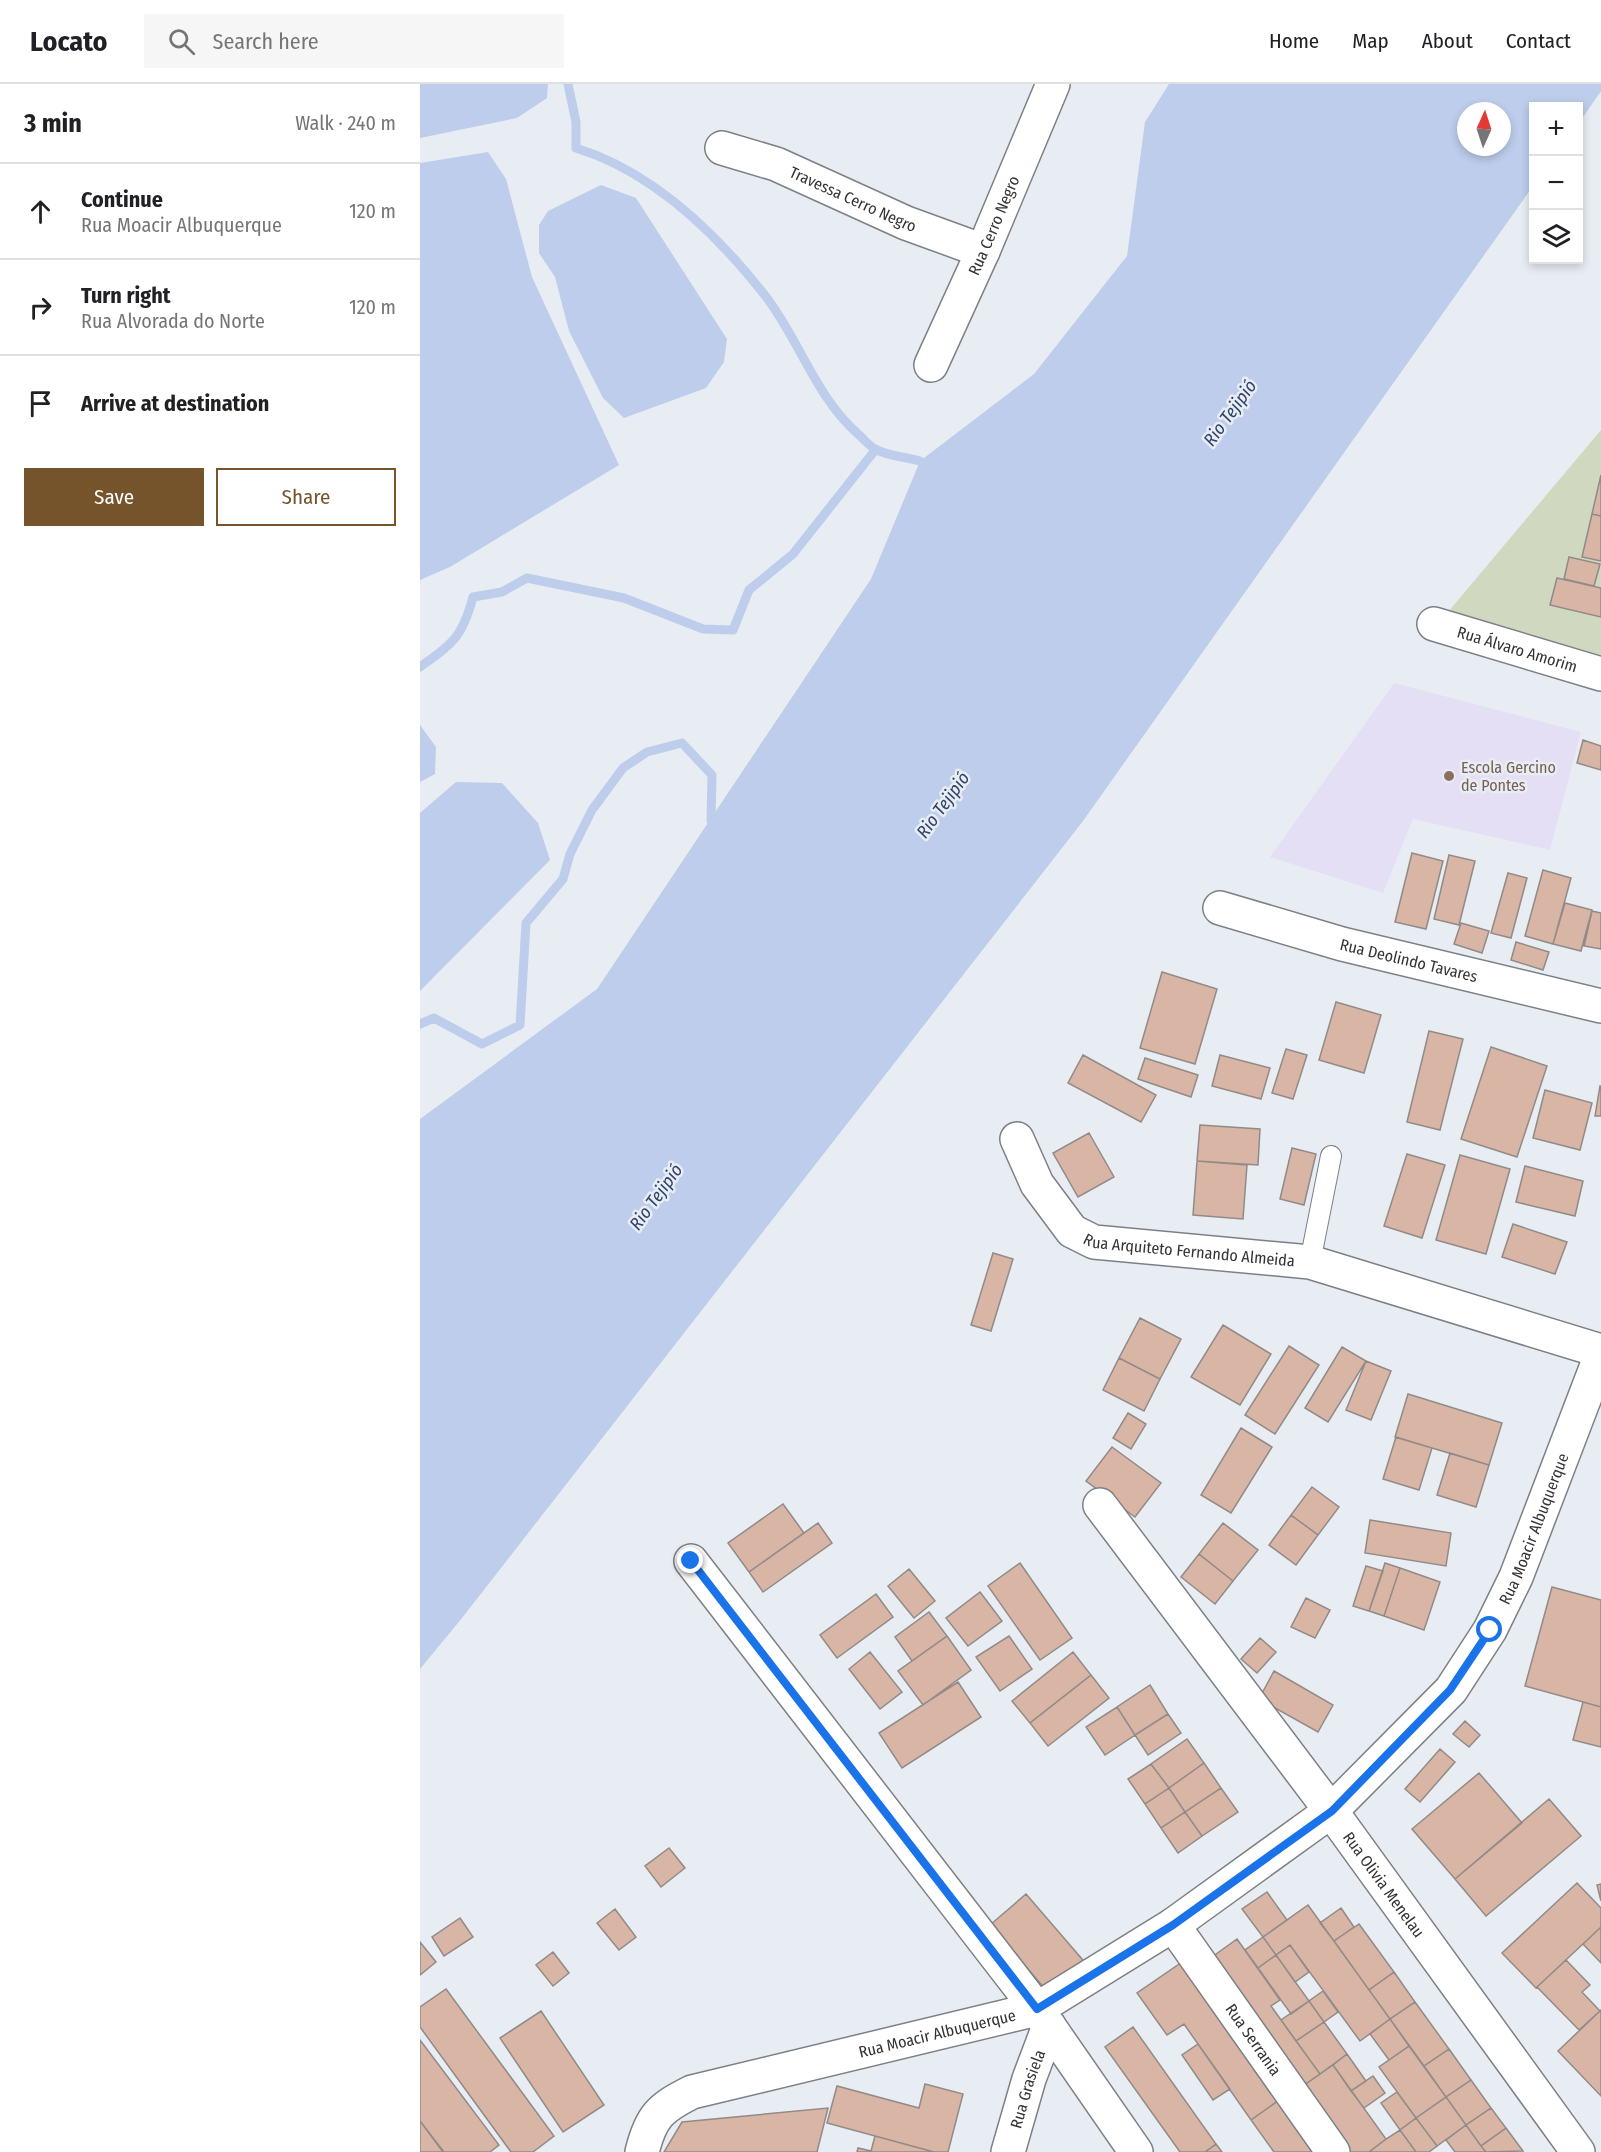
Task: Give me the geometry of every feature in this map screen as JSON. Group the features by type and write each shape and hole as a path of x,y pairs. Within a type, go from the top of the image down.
{"street":[{"name":"Rua Cerro Negro","path":"931,365 983,251 1053,84"},
{"name":"Travessa Cerro Negro","path":"722,148 776,164 906,223 983,251"},
{"name":"Rua Álvaro Amorim","path":"1434,624 1515,651 1601,674"},
{"name":"Rua Deolindo Tavares","path":"1220,908 1342,944 1601,1005"},
{"name":"Rua Arquiteto Fernando Almeida","path":"1017,1139 1037,1184 1072,1231 1094,1242 1310,1262 1601,1353"},
{"name":"Rua Moacir Albuquerque","path":"645,2140 660,2110 692,2091 1043,2018 1332,1811 1450,1690 1490,1630 1516,1577 1601,1353"},
{"name":"Rua Olivia Menelau","path":"1100,1505 1332,1811 1578,2152"},
{"path":"691,1561 1043,2018 1136,2152"},
{"name":"Rua Serrania","path":"1173,1925 1333,2152"},
{"name":"Rua Grasiela","path":"1008,2152 1029,2079 1043,2018"}],"lane":[{"name":"Rua Arquiteto Fernando Almeida","path":"1310,1262 1331,1156"}],"shaded area":[{"name":"Escola Gercino de Pontes","path":"1394,683 1581,732 1550,850 1413,819 1383,893 1270,857"}],"green space":[{"path":"1601,430 1601,655 1448,612"}],"water":[{"path":"420,84 548,84 547,98 517,118 420,138"},
{"name":"Rio Tejipió","path":"1169,84 1601,84 1601,91 1583,117 1583,102 1529,102 1529,192 1083,821 420,1669 420,1119 597,989 871,579 920,461 1034,374 1127,256 1145,122"},
{"path":"488,152 506,179 532,277 619,465 450,567 420,580 420,163"},
{"path":"601,185 636,198 727,339 724,362 706,388 624,418 603,398 569,331 555,277 539,253 539,225 548,211"},
{"path":"420,725 436,747 435,774 420,782"},
{"path":"456,782 502,783 538,823 550,860 420,991 420,813"}],"building":[{"path":"1601,475 1601,516 1592,514"},
{"path":"1592,514 1601,516 1601,561 1582,557"},
{"path":"1569,557 1600,564 1594,586 1564,579"},
{"path":"1557,578 1601,588 1601,617 1550,605"},
{"path":"1583,740 1601,746 1601,770 1577,763"},
{"path":"1412,853 1443,861 1426,929 1395,922"},
{"path":"1449,855 1475,861 1459,925 1434,919"},
{"path":"1543,870 1571,878 1553,944 1525,936"},
{"path":"1508,873 1527,878 1511,938 1491,933"},
{"path":"1565,903 1592,910 1581,951 1553,944"},
{"path":"1592,911 1601,913 1601,949 1584,946"},
{"path":"1461,923 1489,931 1482,953 1454,944"},
{"path":"1516,942 1549,952 1543,970 1511,960"},
{"path":"1162,972 1217,989 1195,1064 1140,1048"},
{"path":"1336,1002 1381,1015 1364,1073 1319,1060"},
{"path":"1429,1031 1463,1039 1440,1130 1407,1122"},
{"path":"1491,1047 1547,1066 1517,1157 1461,1139"},
{"path":"1286,1049 1307,1055 1293,1099 1272,1093"},
{"path":"1083,1055 1156,1095 1141,1122 1068,1083"},
{"path":"1220,1055 1270,1068 1261,1099 1212,1086"},
{"path":"1145,1058 1198,1075 1191,1097 1138,1079"},
{"path":"1600,1086 1601,1116 1595,1116"},
{"path":"1545,1090 1592,1103 1580,1150 1533,1138"},
{"path":"1200,1125 1260,1129 1258,1165 1197,1161"},
{"path":"1089,1133 1114,1177 1078,1197 1053,1153"},
{"path":"1292,1148 1316,1154 1304,1205 1280,1199"},
{"path":"1407,1154 1445,1165 1422,1238 1384,1226"},
{"path":"1460,1155 1510,1169 1486,1254 1436,1240"},
{"path":"1197,1161 1247,1165 1243,1219 1193,1215"},
{"path":"1525,1166 1583,1181 1575,1216 1516,1202"},
{"path":"1513,1224 1567,1242 1555,1274 1502,1257"},
{"path":"993,1253 1013,1259 991,1331 971,1325"},
{"path":"1140,1318 1181,1339 1160,1379 1119,1358"},
{"path":"1223,1325 1271,1354 1240,1405 1191,1377"},
{"path":"1289,1346 1319,1365 1275,1434 1245,1415"},
{"path":"1342,1347 1366,1361 1328,1422 1305,1408"},
{"path":"1119,1358 1160,1379 1144,1411 1103,1390"},
{"path":"1366,1361 1391,1371 1371,1420 1346,1410"},
{"path":"1408,1394 1502,1423 1489,1465 1395,1437"},
{"path":"1128,1413 1146,1424 1131,1449 1113,1438"},
{"path":"1241,1428 1272,1447 1231,1513 1201,1495"},
{"path":"1396,1437 1432,1448 1419,1490 1383,1479"},
{"path":"1112,1447 1161,1483 1135,1517 1086,1481"},
{"path":"1450,1453 1489,1465 1476,1507 1437,1495"},
{"path":"1312,1487 1339,1507 1318,1535 1291,1515"},
{"path":"783,1504 804,1533 749,1572 728,1543"},
{"path":"1291,1515 1318,1535 1296,1565 1269,1545"},
{"path":"1370,1520 1451,1533 1446,1566 1365,1553"},
{"path":"818,1523 832,1543 763,1592 749,1572"},
{"path":"1223,1523 1258,1550 1233,1581 1199,1554"},
{"path":"1199,1554 1233,1581 1215,1604 1181,1577"},
{"path":"1020,1563 1072,1638 1040,1660 988,1586"},
{"path":"1385,1563 1400,1568 1384,1616 1369,1611"},
{"path":"1366,1566 1383,1571 1369,1611 1353,1606"},
{"path":"1400,1568 1440,1582 1424,1630 1384,1616"},
{"path":"909,1569 935,1601 914,1618 888,1586"},
{"path":"1552,1587 1601,1600 1601,1707 1525,1686"},
{"path":"980,1592 1002,1621 968,1646 946,1618"},
{"path":"876,1594 893,1617 837,1658 820,1635"},
{"path":"1306,1598 1330,1610 1315,1638 1291,1627"},
{"path":"929,1612 947,1636 912,1661 895,1637"},
{"path":"947,1636 971,1670 923,1705 898,1671"},
{"path":"1009,1636 1032,1669 1000,1691 976,1657"},
{"path":"1260,1638 1276,1652 1257,1673 1241,1659"},
{"path":"870,1652 902,1692 880,1709 849,1669"},
{"path":"1073,1652 1091,1675 1030,1723 1012,1701"},
{"path":"1274,1671 1333,1705 1318,1732 1259,1699"},
{"path":"1091,1675 1109,1698 1048,1746 1030,1723"},
{"path":"958,1682 981,1717 902,1768 879,1733"},
{"path":"1150,1685 1168,1714 1135,1735 1117,1707"},
{"path":"1583,1702 1601,1707 1601,1747 1573,1740"},
{"path":"1117,1707 1135,1735 1105,1755 1086,1727"},
{"path":"1168,1714 1181,1733 1148,1755 1135,1735"},
{"path":"1465,1721 1480,1735 1469,1747 1453,1734"},
{"path":"1187,1739 1204,1763 1169,1788 1151,1764"},
{"path":"1440,1749 1455,1762 1420,1802 1405,1789"},
{"path":"1204,1763 1221,1788 1185,1812 1169,1788"},
{"path":"1151,1764 1169,1788 1145,1804 1128,1779"},
{"path":"1479,1773 1522,1823 1455,1879 1412,1829"},
{"path":"1169,1788 1185,1812 1161,1828 1145,1804"},
{"path":"1221,1788 1238,1812 1202,1836 1185,1812"},
{"path":"1549,1799 1581,1836 1486,1916 1455,1879"},
{"path":"1185,1812 1202,1836 1178,1853 1161,1828"},
{"path":"669,1848 685,1868 661,1887 645,1866"},
{"path":"1577,1883 1601,1908 1601,1927 1536,1988 1502,1953"},
{"path":"1601,1884 1601,1901 1597,1885"},
{"path":"1267,1892 1287,1920 1263,1937 1242,1909"},
{"path":"1026,1894 1088,1966 1052,1997 990,1925"},
{"path":"1308,1905 1390,2019 1360,2041 1290,1945 1276,1955 1263,1937"},
{"path":"1341,1908 1354,1927 1334,1941 1320,1923"},
{"path":"615,1909 636,1937 619,1950 597,1923"},
{"path":"460,1918 473,1937 444,1956 432,1937"},
{"path":"1359,1924 1394,1972 1369,1990 1334,1941"},
{"path":"1601,1927 1601,1963 1583,1944"},
{"path":"1263,1937 1276,1955 1258,1968 1245,1950"},
{"path":"1237,1939 1280,2000 1271,2006 1320,2074 1300,2088 1208,1960"},
{"path":"420,1942 436,1962 420,1975"},
{"path":"1290,1945 1309,1972 1295,1982 1276,1955"},
{"path":"553,1952 569,1973 553,1986 536,1965"},
{"path":"1276,1955 1309,2001 1291,2014 1258,1968"},
{"path":"1185,1960 1282,2098 1251,2120 1184,2024 1167,2035 1137,1993"},
{"path":"1566,1960 1590,1985 1582,1992 1600,2011 1579,2030 1537,1987"},
{"path":"1394,1972 1415,2002 1390,2019 1369,1990"},
{"path":"446,1989 554,2136 533,2152 511,2152 420,2027 420,2007"},
{"path":"1323,1991 1338,2012 1324,2022 1309,2001"},
{"path":"1309,2001 1324,2022 1296,2041 1281,2020"},
{"path":"1415,2002 1449,2049 1424,2066 1390,2019"},
{"path":"1601,2010 1601,2096 1558,2051"},
{"path":"541,2011 604,2105 563,2132 500,2038"},
{"path":"1390,2019 1409,2046 1389,2060 1370,2034"},
{"path":"1324,2022 1347,2054 1320,2074 1296,2041"},
{"path":"1133,2027 1216,2144 1205,2152 1180,2152 1105,2047"},
{"path":"420,2040 499,2145 490,2152 443,2152 420,2121"},
{"path":"1198,2044 1230,2089 1213,2100 1182,2055"},
{"path":"1409,2046 1446,2097 1416,2118 1379,2067"},
{"path":"1449,2049 1471,2080 1446,2097 1424,2066"},
{"path":"1347,2054 1366,2081 1351,2091 1333,2065"},
{"path":"1333,2065 1386,2139 1369,2152 1346,2152 1300,2088"},
{"path":"1373,2076 1385,2093 1364,2108 1351,2091"},
{"path":"1471,2080 1491,2108 1466,2125 1446,2097"},
{"path":"925,2084 963,2094 948,2152 934,2152 827,2123 837,2086 919,2108"},
{"path":"1397,2092 1416,2118 1400,2130 1381,2103"},
{"path":"1446,2097 1466,2125 1437,2146 1416,2118"},
{"path":"1282,2098 1319,2152 1274,2152 1251,2120"},
{"path":"828,2108 817,2152 664,2152 682,2122"},
{"path":"1491,2108 1506,2128 1481,2146 1466,2125"},
{"path":"1416,2118 1437,2146 1429,2152 1416,2152 1400,2130"},
{"path":"420,2121 444,2152 420,2152"},
{"path":"1466,2125 1486,2152 1455,2152 1446,2140"},
{"path":"1506,2128 1523,2151 1486,2152 1481,2146"},
{"path":"1400,2130 1416,2152 1369,2152 1386,2139"},
{"path":"875,2136 934,2152 857,2152 858,2148 871,2151"},
{"path":"1216,2144 1222,2152 1205,2152"}],"waterway":[{"path":"568,84 576,122 576,148 605,159 658,189 706,229 767,298 819,386 843,419 875,449 920,461"},
{"path":"420,667 441,652 455,638 465,622 473,597 502,592 527,578 624,598 703,629 733,630 749,590 793,554 876,449"},
{"path":"420,1024 434,1018 482,1044 520,1025 526,923 563,879 570,854 592,810 623,768 647,752 682,743 712,775 711,821"}],"place":[{"name":"Escola Gercino de Pontes","path":"1449,776"}],"route":[{"path":"691,1561 1037,2009 1173,1925 1332,1811 1450,1690 1490,1630"}]}
